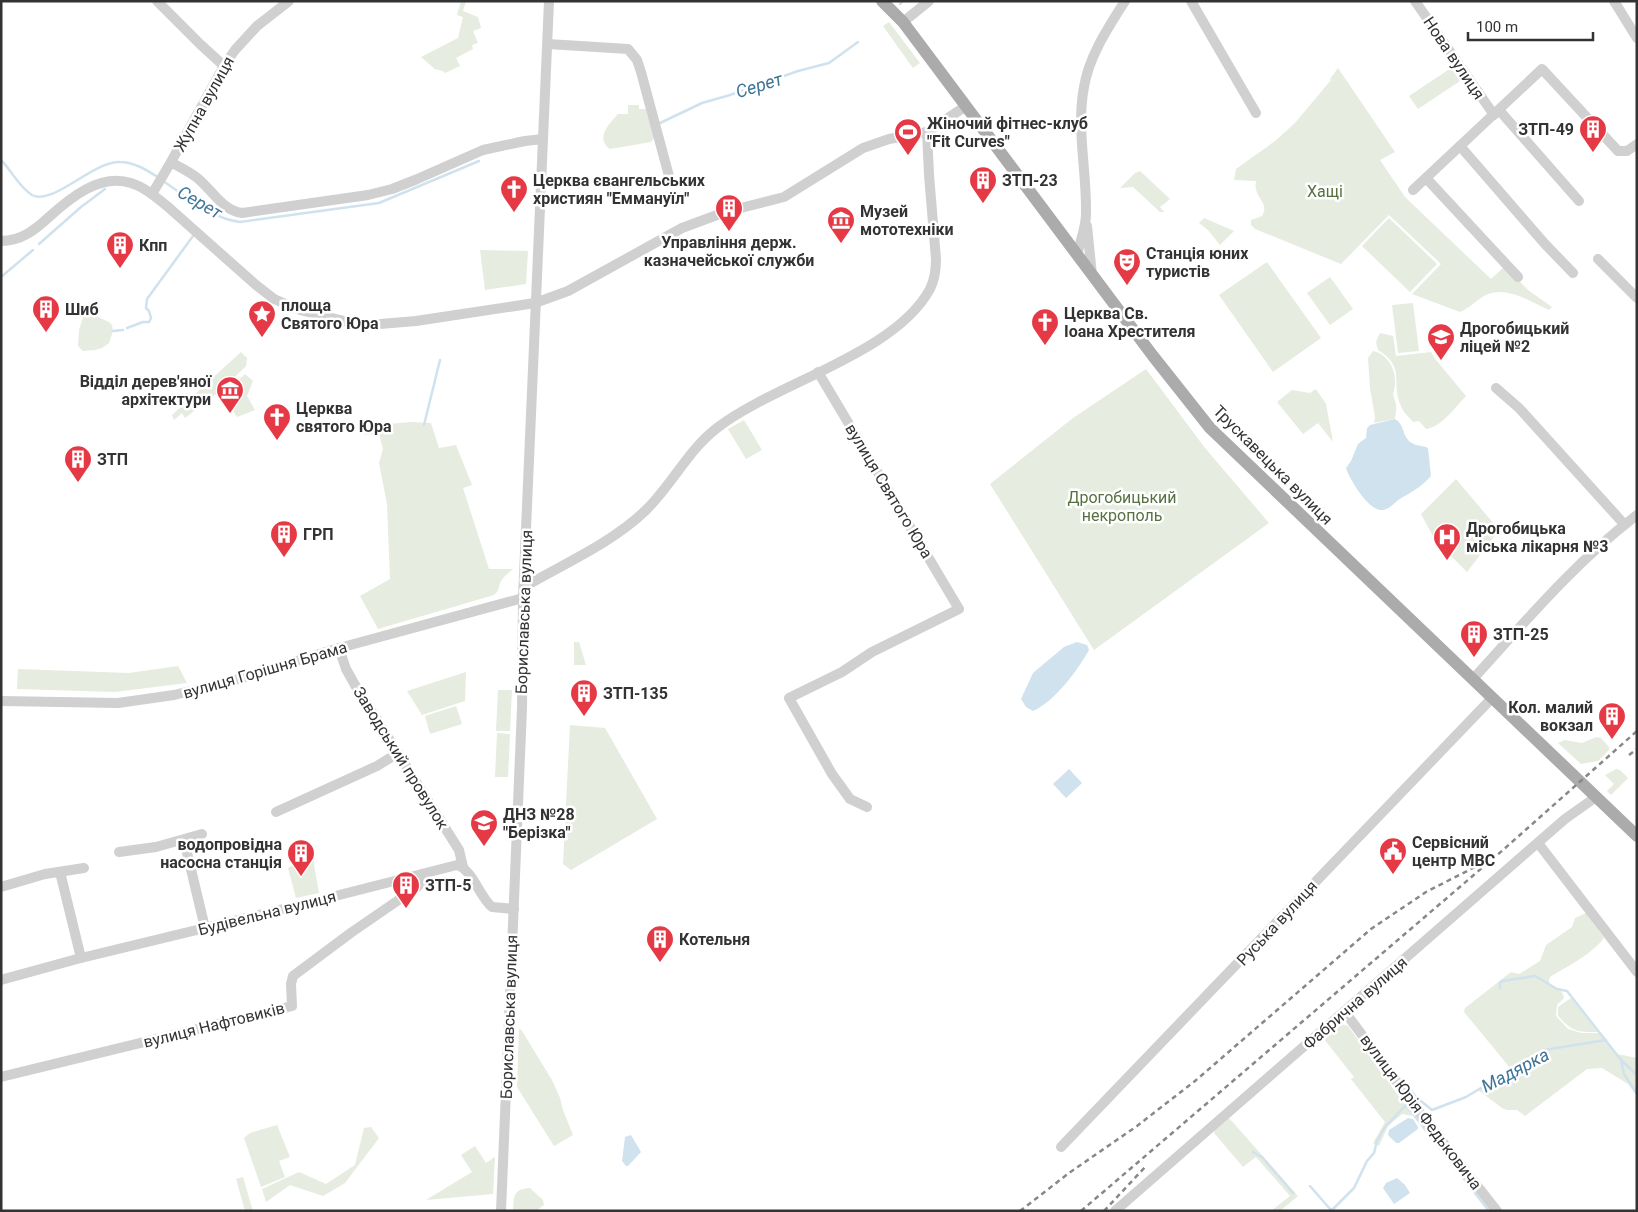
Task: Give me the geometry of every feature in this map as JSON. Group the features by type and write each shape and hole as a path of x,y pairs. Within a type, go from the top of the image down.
{"main road":[{"name":"Трускавецька вулиця","path":"892,11 966,106 1153,356 1210,428 1637,836"}],"street":[{"path":"158,1 224,66"},
{"name":"Жупна вулиця","path":"152,194 234,50 257,26 289,1"},
{"name":"Бориславська вулиця","path":"501,1211 522,708 523,593 549,1"},
{"name":"Бориславська вулиця","path":"548,14 555,1"},
{"path":"892,11 929,1"},
{"path":"1092,274 1085,222 1081,132 1084,86 1095,52 1125,1"},
{"path":"1191,1 1256,113"},
{"name":"Нова вулиця","path":"1415,1 1454,59 1496,113 1579,200"},
{"path":"1614,1 1637,38"},
{"path":"548,44 628,49 637,60 641,72 669,176"},
{"path":"1413,190 1542,70 1618,152 1627,151 1637,144"},
{"path":"1,241 16,239 28,234 81,192 101,183 114,181 132,183 152,194 270,296 300,310 356,324 410,322 535,304 568,291 682,228 725,212 784,197 862,148 889,139 927,132 966,106"},
{"path":"523,593 629,525 661,494 695,447 715,429 744,410 873,342 893,329 916,309 931,287 936,259 927,132"},
{"path":"171,162 194,176 225,207 234,212 242,213 368,195 392,189 483,150 526,141 544,140"},
{"path":"1460,146 1573,273"},
{"path":"1426,178 1518,277"},
{"path":"1066,241 1085,222"},
{"path":"1077,255 1085,222"},
{"path":"1598,259 1637,298"},
{"name":"вулиця Святого Юра","path":"818,372 960,609 872,652 842,672 789,698 832,774 850,798 866,807"},
{"path":"1496,388 1518,408 1624,524"},
{"path":"1473,679 1567,576 1624,524 1637,515"},
{"name":"вулиця Горішня Брама","path":"1,700 104,703 156,698 213,686 523,593"},
{"name":"Заводський провулок","path":"339,648 346,669 355,685 459,850 463,867"},
{"name":"Руська вулиця","path":"1061,1147 1492,698"},
{"path":"276,812 377,766 398,753"},
{"name":"Фабрична вулиця","path":"1115,1211 1565,819 1596,798"},
{"path":"119,852 156,847 202,834"},
{"path":"184,840 206,928"},
{"path":"1538,843 1637,972"},
{"name":"Будівельна вулиця","path":"1,980 81,958 450,866 457,865 463,867"},
{"path":"463,867 492,907 514,909"},
{"path":"1,886 45,874 84,868"},
{"path":"60,872 81,958"},
{"name":"вулиця Нафтовиків","path":"1,1077 292,1006 290,984 293,976 416,888 423,881 424,874"},
{"name":"вулиця Юрія Федьковича","path":"1345,1012 1420,1113 1497,1211"}],"green space":[{"path":"461,1 466,1 463,11 478,17 481,28 473,31 478,43 472,45 473,49 456,58 460,66 445,73 435,69 421,57 458,38 463,17 457,15"},
{"path":"889,22 920,63 913,68 883,26"},
{"name":"Хащі","path":"1338,68 1395,152 1380,160 1405,197 1491,279 1505,266 1528,290 1552,307 1549,310 1526,299 1502,292 1486,295 1460,312 1412,294 1441,264 1389,215 1341,264 1255,229 1251,225 1251,220 1262,216 1264,205 1257,193 1256,181 1234,180 1236,169 1275,141 1295,123 1331,80"},
{"path":"1451,68 1460,81 1418,109 1409,96"},
{"path":"628,105 639,105 639,109 646,109 654,138 651,142 610,149 604,140 605,131 618,114 628,114"},
{"path":"1140,171 1170,199 1160,207 1164,212 1160,212 1133,187 1120,188 1135,173"},
{"path":"1204,218 1234,231 1220,245 1208,230 1199,223"},
{"path":"1389,218 1437,264 1410,292 1362,246"},
{"path":"480,250 528,251 526,284 485,290"},
{"path":"1267,262 1321,338 1273,372 1219,295"},
{"path":"1330,277 1353,309 1330,325 1307,293"},
{"path":"1413,303 1419,351 1398,353 1392,305"},
{"path":"85,311 112,325 113,331 109,343 102,348 83,351 78,346 79,330"},
{"path":"1380,333 1393,336 1396,356 1431,352 1466,396 1438,424 1426,429 1419,421 1413,422 1403,410 1398,397 1395,369 1387,357 1378,350 1376,342"},
{"path":"1373,351 1385,357 1392,368 1395,381 1393,394 1396,404 1395,419 1374,423 1375,417 1370,388 1368,358"},
{"path":"241,352 247,358 246,366 220,391 185,418 182,413 174,420 172,415"},
{"name":"Дрогобицький некрополь","path":"1146,369 1205,448 1269,523 1094,650 990,484 1073,418"},
{"path":"245,374 253,381 247,396 255,410 237,417 223,395"},
{"path":"1316,389 1326,404 1333,442 1318,423 1303,434 1277,402 1292,390 1310,393"},
{"path":"744,420 762,450 746,459 728,429"},
{"path":"412,422 431,423 439,448 456,445 472,485 463,488 489,569 513,569 502,579 498,591 494,595 378,629 360,596 390,579 387,504 379,463 383,449 379,434 364,435 375,425"},
{"path":"1456,479 1499,530 1467,572 1451,556 1457,549 1447,540 1441,546 1435,540 1421,514"},
{"path":"574,642 579,642 586,665 574,665"},
{"path":"178,666 187,683 115,692 17,689 18,669 129,673"},
{"path":"466,672 465,701 422,715 407,691"},
{"path":"498,690 512,690 510,731 496,731"},
{"path":"456,706 462,724 430,734 425,716"},
{"path":"570,725 605,728 657,819 571,870 563,864"},
{"path":"497,733 510,734 508,777 495,777"},
{"path":"1596,737 1601,738 1609,747 1609,750 1598,761 1581,764 1558,743 1565,740 1582,743"},
{"path":"1616,769 1620,770 1628,778 1611,795 1607,791 1614,784 1605,775"},
{"path":"313,859 319,893 296,898 288,868"},
{"path":"1586,913 1604,938 1586,954 1550,977 1550,985 1561,991 1564,998 1557,1005 1556,1016 1568,1029 1581,1033 1601,1033 1617,1054 1637,1058 1637,1096 1628,1084 1602,1068 1587,1069 1525,1116 1517,1110 1502,1108 1478,1090 1511,1069 1464,1012 1465,1008 1511,972 1519,974 1540,961 1546,945 1572,927 1575,918"},
{"path":"1571,998 1598,1032 1575,1030 1558,1016 1558,1007"},
{"path":"1341,1024 1348,1026 1413,1116 1402,1114 1388,1126 1379,1146 1373,1143 1385,1122 1351,1079 1354,1077 1324,1039"},
{"path":"519,1028 552,1080 573,1135 554,1146 517,1087"},
{"path":"1229,1118 1298,1196 1280,1211 1271,1211 1290,1196 1256,1157 1243,1167 1214,1133"},
{"path":"277,1125 290,1157 279,1161 285,1177 261,1187 244,1138 250,1133"},
{"path":"371,1127 379,1138 345,1183 323,1196 290,1185 266,1202 262,1189 299,1172 326,1184 355,1165 364,1128"},
{"path":"475,1146 486,1163 495,1157 493,1194 426,1200 472,1172 461,1155"},
{"path":"243,1177 253,1211 245,1211 236,1179"},
{"path":"530,1188 543,1200 544,1205 536,1211 513,1211 517,1192"}],"water":[{"path":"1395,419 1400,423 1410,442 1428,448 1431,476 1418,488 1383,510 1372,506 1366,501 1351,480 1346,468 1358,444 1366,438 1367,428 1370,425"},
{"path":"1077,642 1087,645 1089,650 1072,676 1057,693 1041,706 1033,711 1026,707 1021,699 1033,673 1064,647"},
{"path":"1069,769 1082,783 1066,798 1053,784"},
{"path":"1408,1118 1413,1119 1418,1129 1399,1143 1396,1143 1388,1135 1389,1130"},
{"path":"631,1135 641,1152 626,1166 622,1161 625,1137"},
{"path":"1397,1178 1410,1193 1394,1204 1383,1188 1386,1183"}],"waterway":[{"name":"Серет","path":"900,4 903,1"},
{"name":"Серет","path":"658,124 702,103 798,71 829,63 858,42"},
{"name":"Серет","path":"1,160 27,191 32,195 41,197 62,189 98,168 120,162 130,163 145,169 159,178"},
{"name":"Серет","path":"163,181 209,212 240,222 379,203 479,161"},
{"path":"39,244 81,207 105,189"},
{"path":"127,328 143,322 149,322 151,318 146,308 147,299 193,236"},
{"path":"1,277 33,250"},
{"path":"113,331 123,330"},
{"path":"424,425 440,360"},
{"path":"1500,988 1502,981 1535,976 1557,989 1567,991 1621,1060 1637,1075"},
{"name":"Мадярка","path":"1403,1080 1416,1097 1432,1110 1466,1097 1544,1050 1606,1040"},
{"path":"1621,1060 1624,1074 1637,1094"},
{"name":"Мадярка","path":"1310,1186 1330,1209 1333,1209 1354,1188 1367,1161 1374,1153 1377,1141 1385,1127 1406,1105 1489,1211"},
{"name":"Мадярка","path":"1253,1152 1262,1157 1293,1193"}],"railway":[{"path":"1081,1211 1503,850 1637,731"},
{"path":"1629,755 1637,749"},
{"path":"1020,1211 1069,1173 1137,1126 1195,1081 1371,929 1426,892 1475,867"},
{"path":"1104,1211 1147,1165"}],"place":[{"name":"ЗТП-49","path":"1593,153"},
{"name":"Жіночий фітнес-клуб \"Fit Curves\"","path":"908,156"},
{"name":"ЗТП-23","path":"983,204"},
{"name":"Церква євангельських християн \"Еммануїл\"","path":"514,213"},
{"name":"Управління держ. казначейської служби","path":"729,232"},
{"name":"Музей мототехніки","path":"841,244"},
{"name":"Кпп","path":"120,269"},
{"name":"Станція юних туристів","path":"1127,286"},
{"name":"Шиб","path":"46,333"},
{"name":"площа Святого Юра","path":"262,338"},
{"name":"Церква Св. Іоана Хрестителя","path":"1045,346"},
{"name":"Дрогобицький ліцей №2","path":"1441,361"},
{"name":"Відділ дерев'яної архітектури","path":"230,414"},
{"name":"Церква святого Юра","path":"277,441"},
{"name":"ЗТП","path":"78,483"},
{"name":"ГРП","path":"284,558"},
{"name":"Дрогобицька міська лікарня №3","path":"1447,561"},
{"name":"ЗТП-25","path":"1474,658"},
{"name":"ЗТП-135","path":"584,717"},
{"name":"Кол. малий вокзал","path":"1612,740"},
{"name":"ДНЗ №28 \"Берізка\"","path":"484,847"},
{"name":"Сервісний центр МВС","path":"1393,875"},
{"name":"водопровідна насосна станція","path":"301,877"},
{"name":"ЗТП-5","path":"406,909"},
{"name":"Котельня","path":"660,963"}]}
